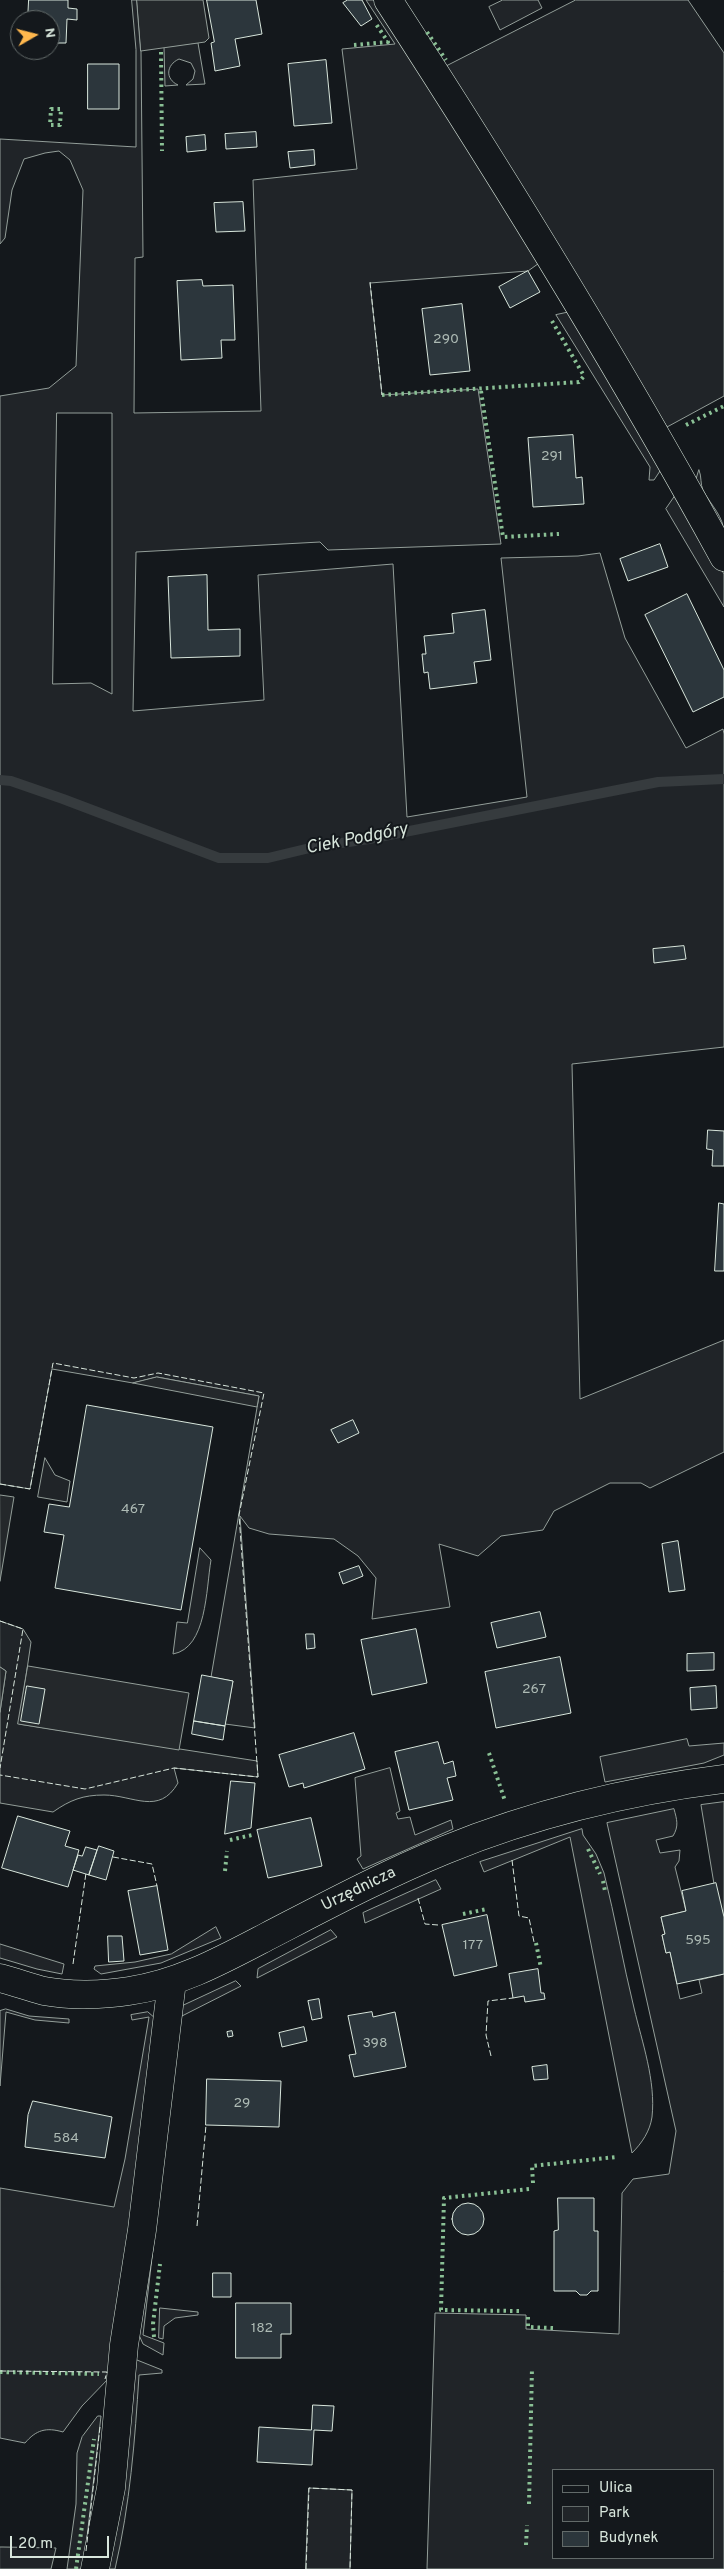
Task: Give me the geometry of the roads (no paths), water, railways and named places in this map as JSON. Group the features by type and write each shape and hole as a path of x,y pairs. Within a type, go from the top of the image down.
{"street":[{"path":"388,0 534,230 679,475 724,557"},
{"name":"Urzędnicza","path":"0,1978 46,1991 87,1993 129,1991 172,1981 203,1969 381,1878 483,1836 596,1800 665,1786 724,1779"},
{"path":"95,2569 111,2488 124,2345 142,2230 172,1981"}],"waterway":[{"name":"Ciek Podgóry","path":"0,780 11,781 63,799 219,858 268,858 314,847 369,839 658,782 724,779"}]}
